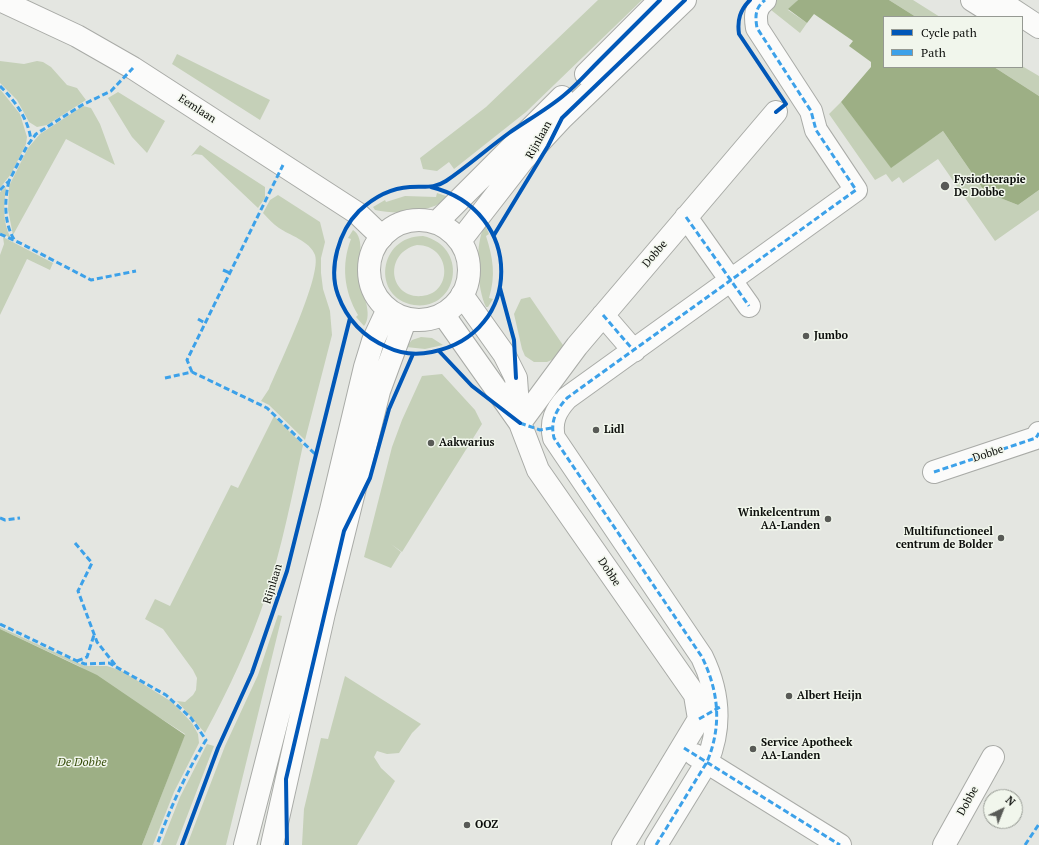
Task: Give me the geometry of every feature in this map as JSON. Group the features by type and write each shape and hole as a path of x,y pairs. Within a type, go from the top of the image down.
{"street":[{"name":"Eemlaan","path":"0,0 77,36 150,79 357,213 382,237"},
{"name":"Rijnlaan","path":"436,223 660,0"},
{"name":"Rijnlaan","path":"460,241 522,160 562,118 685,0"},
{"path":"624,845 684,748 712,711 716,693 711,675 702,657 554,438 552,428 553,418 558,407 567,398 732,281 856,190 816,130 811,111 757,28 755,17 757,9 765,0"},
{"path":"972,0 997,16"},
{"path":"998,0 1022,16"},
{"path":"1023,16 1039,27"},
{"path":"1023,33 1039,43"},
{"name":"Dobbe","path":"520,422 577,346 776,112"},
{"path":"686,217 749,306"},
{"path":"416,220 436,223 453,233 460,241 468,258 469,277 462,295 454,306 443,314 425,320 397,314 376,295 371,283 369,270 373,252 382,237 393,228 416,220"},
{"name":"Dobbe","path":"462,295 504,354 516,378 520,422"},
{"path":"245,845 331,510 365,367 373,341 397,314"},
{"path":"272,845 324,613 397,314"},
{"name":"Dobbe","path":"443,314 520,422 538,470 695,695 712,711"},
{"path":"604,315 634,351"},
{"path":"520,422 540,430 552,428"},
{"name":"Dobbe","path":"934,472 1036,438 1039,433"},
{"path":"656,845 707,762 713,747 717,727 712,711"},
{"path":"684,748 840,845"},
{"name":"Dobbe","path":"944,845 992,757"}],"shaded area":[{"path":"598,0 642,0 526,112 454,169 449,162 437,171 423,169 420,158 486,107"},
{"path":"773,0 798,0 788,10 807,23 800,33 766,6"},
{"path":"889,0 913,0 938,16 914,16"},
{"path":"177,54 270,100 260,120 172,64"},
{"path":"0,61 24,64 37,61 43,62 51,67 67,85 77,88 86,100 47,125 37,127 29,122 17,100 0,83"},
{"path":"1023,67 1039,76 1039,96 996,68 1023,68"},
{"path":"0,89 20,114 27,137 26,144 11,174 0,188"},
{"path":"118,92 165,121 147,153 132,137 108,98"},
{"path":"841,102 891,167 943,131 985,192 1018,205 1039,190 1039,210 995,241 938,159 903,183 899,177 892,182 886,174 875,180 829,114"},
{"path":"83,106 91,108 100,124 115,165 66,139 13,235 8,210 9,186 28,148 40,134"},
{"path":"200,145 265,187 265,198 258,208 202,155 195,154 191,156"},
{"path":"6,187 4,207 5,220 11,238 0,233 0,192"},
{"path":"437,193 446,196 446,200 430,208 421,210 411,212 384,212 375,210 373,207 385,200 386,202 405,196 436,197"},
{"path":"278,195 320,222 325,242 321,258 321,273 323,289 330,311 332,335 305,440 269,405 261,401 269,389 290,342 306,300 315,266 315,255 309,246 279,228 263,213 270,200"},
{"path":"486,227 489,234 486,236 493,267 489,298 493,299 488,307 486,307 483,299 478,268 480,237 483,229"},
{"path":"353,230 357,234 360,245 359,277 368,315 364,326 356,317 358,315 353,306 347,287 345,268 351,239 348,238"},
{"path":"423,236 438,242 448,252 452,264 453,277 449,289 441,298 429,304 414,305 400,300 391,291 386,280 386,268 389,256 397,246 408,239","holes":["417,245 428,247 437,253 442,260 444,269 443,279 440,287 432,293 422,296 411,295 403,290 397,283 394,275 395,265 399,257 406,250"]},
{"path":"3,237 53,263 50,270 27,259 0,315 0,255 4,244"},
{"path":"530,297 565,348 556,358 547,362 534,362 525,356 522,349 514,314 521,299"},
{"path":"421,337 432,338 443,345 425,349 406,347 412,340"},
{"path":"442,374 475,410 482,424 402,552 391,544 401,552 391,568 364,557 392,447 402,420 422,376"},
{"path":"274,416 303,445 295,483 277,559 260,614 238,666 205,733 177,701 185,702 196,690 197,678 193,670 163,629 145,619 155,599 170,606 231,485 238,488"},
{"path":"278,615 282,616 226,845 187,845 225,746 258,675"},
{"path":"0,627 85,666 107,666 122,671 172,702 192,723 198,734 199,743 174,792 153,845 142,845 185,734 79,666 0,629"},
{"path":"345,676 421,724 412,733 399,753 387,754 377,751 374,757 381,768 395,781 357,845 302,845 304,809 321,738 328,739"},
{"path":"207,744 214,746 176,845 161,845 180,797"}],"water":[{"path":"798,0 889,0 914,16 883,16 883,68 996,68 1039,96 1039,190 1018,205 985,192 943,131 891,168 841,102 871,67 871,62 849,46 853,41 814,14 807,23 788,9"},
{"name":"De Dobbe","path":"0,629 97,675 185,735 142,845 0,845"}],"marked path":[{"path":"656,845 707,762 712,749 716,722 715,696 712,683 702,657 554,438 553,421 557,411 567,398 856,190 816,130 811,111 757,28 756,12 765,0"},
{"path":"0,190 9,181 27,146 36,134 82,105 111,91 133,68"},
{"path":"0,86 20,110 27,124 31,140"},
{"path":"192,372 187,360 283,165"},
{"path":"9,181 6,196 6,212 11,234 15,241"},
{"path":"686,217 749,306"},
{"path":"0,234 91,280 136,271"},
{"path":"223,270 230,273"},
{"path":"603,315 634,351"},
{"path":"198,319 205,323"},
{"path":"165,378 192,372 267,408 315,454"},
{"path":"520,423 540,430 552,428"},
{"path":"934,472 1036,438 1039,433"},
{"path":"0,518 5,520 20,518"},
{"path":"75,543 92,563 78,591 97,642 116,666"},
{"path":"0,624 85,664 109,663 166,695 191,718 206,740 179,791 157,845"},
{"path":"77,661 87,657 94,635"},
{"path":"699,719 720,707"},
{"path":"684,748 840,845"},
{"path":"1025,845 1039,824"}],"cycle path":[{"path":"431,187 462,200 484,220 497,245 501,271 497,298 484,322 462,341 432,352 415,354 392,349 371,338 351,320 342,304 335,284 335,262 341,239 352,219 370,202 383,194 396,189 429,187 442,184 509,133 550,106 568,92 660,0"},
{"path":"494,235 548,146 562,118 685,0"},
{"path":"750,0 740,16 738,24 739,34 786,104 776,112"},
{"path":"500,288 514,340 516,378"},
{"path":"182,845 218,748 252,673 287,571 350,318"},
{"path":"439,351 472,386 520,423"},
{"path":"287,845 286,779 344,531 370,478 389,409 413,354"}],"place":[{"name":"Fysiotherapie De Dobbe","path":"945,186"},
{"name":"Jumbo","path":"806,336"},
{"name":"Lidl","path":"596,430"},
{"name":"Aakwarius","path":"431,443"},
{"name":"Winkelcentrum AA-Landen","path":"828,519"},
{"name":"Multifunctioneel centrum de Bolder","path":"1001,538"},
{"name":"Albert Heijn","path":"789,696"},
{"name":"Service Apotheek AA-Landen","path":"753,749"},
{"name":"OOZ","path":"467,825"}]}
